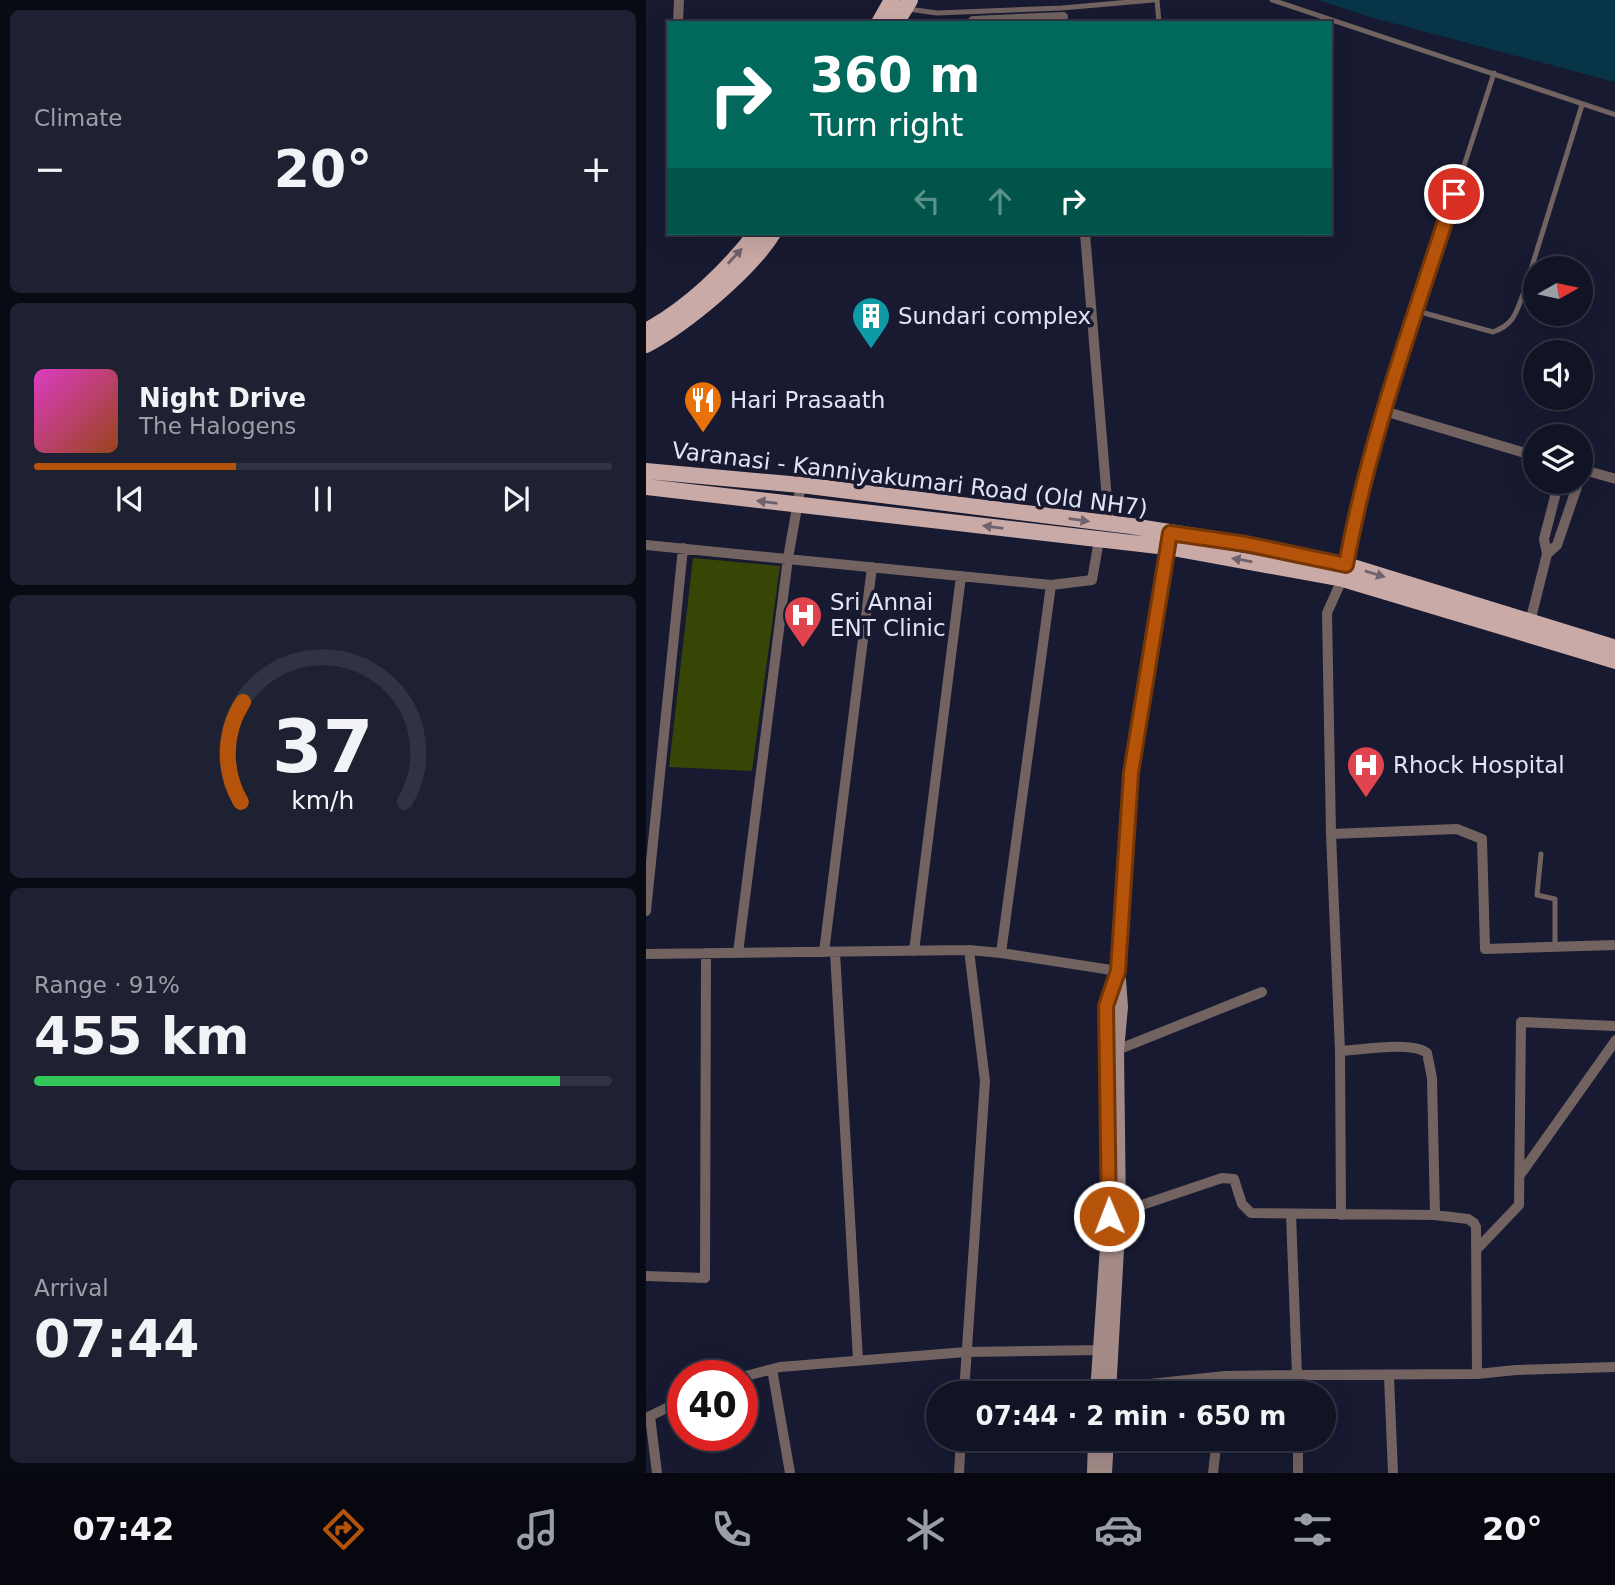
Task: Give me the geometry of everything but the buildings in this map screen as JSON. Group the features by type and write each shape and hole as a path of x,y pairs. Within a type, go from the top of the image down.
{"main road":[{"path":"881,21 899,3"},
{"path":"896,21 899,3"},
{"path":"646,331 666,320 710,283 754,235"},
{"path":"646,345 660,338 710,301 764,247 772,235"},
{"name":"Varanasi - Kanniyakumari Road (Old NH7)","path":"646,471 801,485 1109,524 1169,540"},
{"name":"Varanasi - Kanniyakumari Road (Old NH7)","path":"646,487 1099,540 1246,544 1615,648"},
{"name":"Varanasi - Kanniyakumari Road (Old NH7)","path":"1344,572 1615,661"}],"street":[{"path":"678,21 679,0"},
{"path":"987,21 1063,16"},
{"path":"1085,235 1109,524"},
{"path":"1384,411 1523,452"},
{"path":"1593,474 1615,479"},
{"path":"738,953 795,505 801,485"},
{"path":"1530,622 1547,554 1544,539 1556,494"},
{"path":"1547,554 1557,545 1575,494"},
{"path":"646,545 1051,585 1092,580 1099,540"},
{"path":"1104,1381 1114,1215 1117,1050 1121,1007 1118,971 1131,773 1169,540"},
{"path":"646,911 683,548"},
{"path":"858,1360 829,952 872,567"},
{"path":"1341,1215 1340,1051 1331,834 1327,613 1344,572"},
{"path":"914,951 961,576"},
{"path":"1001,953 1051,585"},
{"path":"1331,834 1457,829 1482,839 1485,949 1615,945"},
{"path":"646,954 969,950 1118,971"},
{"path":"965,1381 985,1081 969,950"},
{"path":"646,1276 705,1278 706,953"},
{"path":"1103,1381 1101,1350 1114,1215 1106,1006 1118,971"},
{"path":"1117,1050 1262,992"},
{"path":"1477,1249 1519,1205 1521,1022 1615,1026"},
{"path":"1520,1176 1615,1040"},
{"path":"1340,1051 1406,1047 1421,1048 1427,1053 1432,1077 1435,1215"},
{"path":"1114,1215 1222,1178 1234,1179 1242,1204 1251,1213 1435,1215 1468,1219 1474,1223 1477,1249 1477,1374"},
{"path":"1291,1214 1297,1381"},
{"path":"758,1373 858,1360 966,1352 1101,1350"},
{"path":"1184,1381 1225,1376 1477,1374 1615,1367"},
{"path":"772,1369 790,1473"},
{"path":"1224,1381 1225,1376"},
{"path":"1389,1376 1393,1473"},
{"path":"657,1473 648,1417 667,1408"},
{"path":"959,1473 960,1451"},
{"path":"1094,1473 1095,1451"},
{"path":"1105,1473 1106,1451"},
{"path":"1213,1473 1216,1451"},
{"path":"1298,1451 1298,1473"}],"lane":[{"path":"899,3 937,13 1063,16 1155,0 1159,21"},
{"path":"1272,0 1615,115"},
{"path":"1344,572 1361,492 1384,411 1494,73"},
{"path":"1417,311 1493,332 1505,328 1512,321 1524,292 1582,105"},
{"path":"1541,854 1537,895 1555,899 1555,946"}],"green space":[{"path":"693,558 780,566 752,771 669,767"}],"water":[{"path":"1318,0 1615,0 1615,82 1370,17"}],"place":[{"name":"Sundari complex","path":"871,350"},
{"name":"Hari Prasaath","path":"703,434"},
{"name":"Sri Annai ENT Clinic","path":"803,649"},
{"name":"Rhock Hospital","path":"1366,799"}],"route":[{"path":"1109,1216 1106,1006 1118,971 1131,773 1170,533 1246,544 1346,565 1370,456 1454,194"}]}
